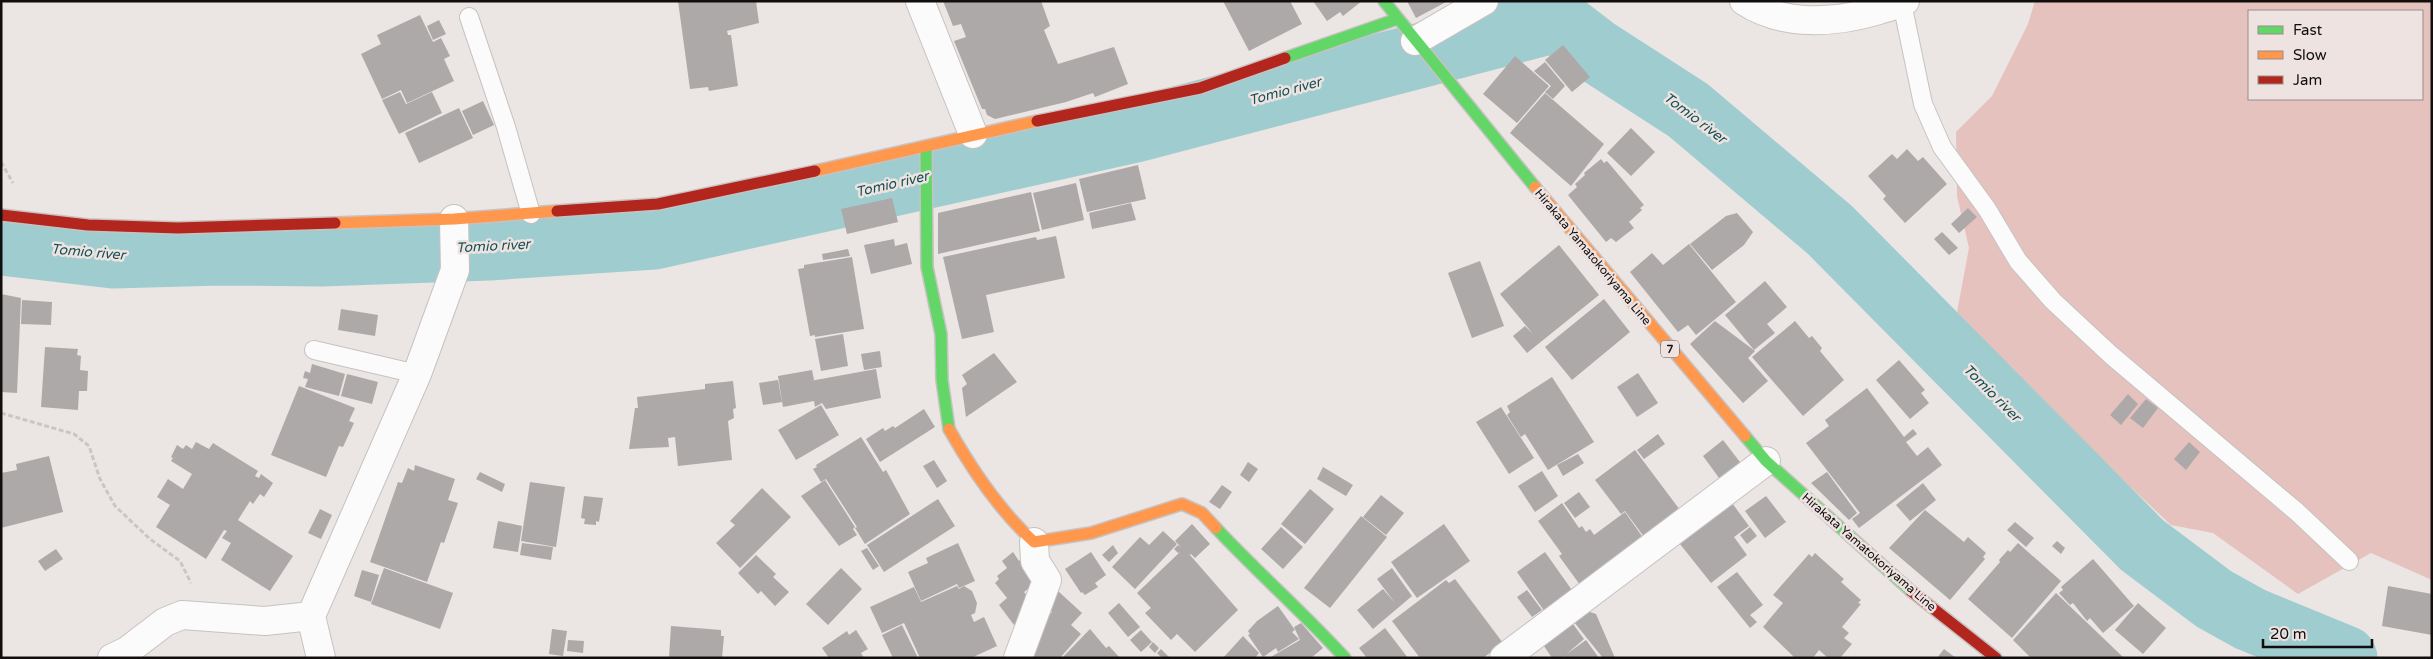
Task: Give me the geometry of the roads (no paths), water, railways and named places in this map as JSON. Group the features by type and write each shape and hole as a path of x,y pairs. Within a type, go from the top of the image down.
{"street":[{"path":"920,1 973,134"},
{"name":"Hirakata Yamatokoriyama Line","path":"1384,1 1573,234 1766,461 1899,582 1996,658"},
{"path":"1415,41 1484,1"},
{"path":"1744,1 1774,15 1813,21 1859,16 1904,2"},
{"path":"1,215 88,225 178,228 454,219 658,204 926,147 973,134 1200,88 1397,19"},
{"path":"926,147 927,267 941,334 942,380 947,425 958,445 1014,524 1034,542 1059,541 1111,529 1182,504 1202,513 1246,560 1312,622 1345,658"},
{"path":"322,658 311,616 417,374 455,270 454,219"},
{"path":"1504,658 1766,461"},
{"path":"1018,658 1047,580 1035,561 1034,542"},
{"path":"112,658 127,651 165,622 182,614 265,621 311,616"}],"lane":[{"path":"1904,2 1923,104 1942,147 1986,209 2018,261 2053,301 2111,355 2297,512 2349,561"},
{"path":"469,17 506,127 531,214"},
{"path":"314,350 417,374"}],"waterway":[{"name":"Tomio river","path":"1545,1 1556,20 1595,50 1688,110 1830,230 2142,545 2214,599 2250,619 2345,658"},
{"name":"Tomio river","path":"1,243 113,256 220,253 321,254 489,248 654,237 1135,130 1556,20"}]}
